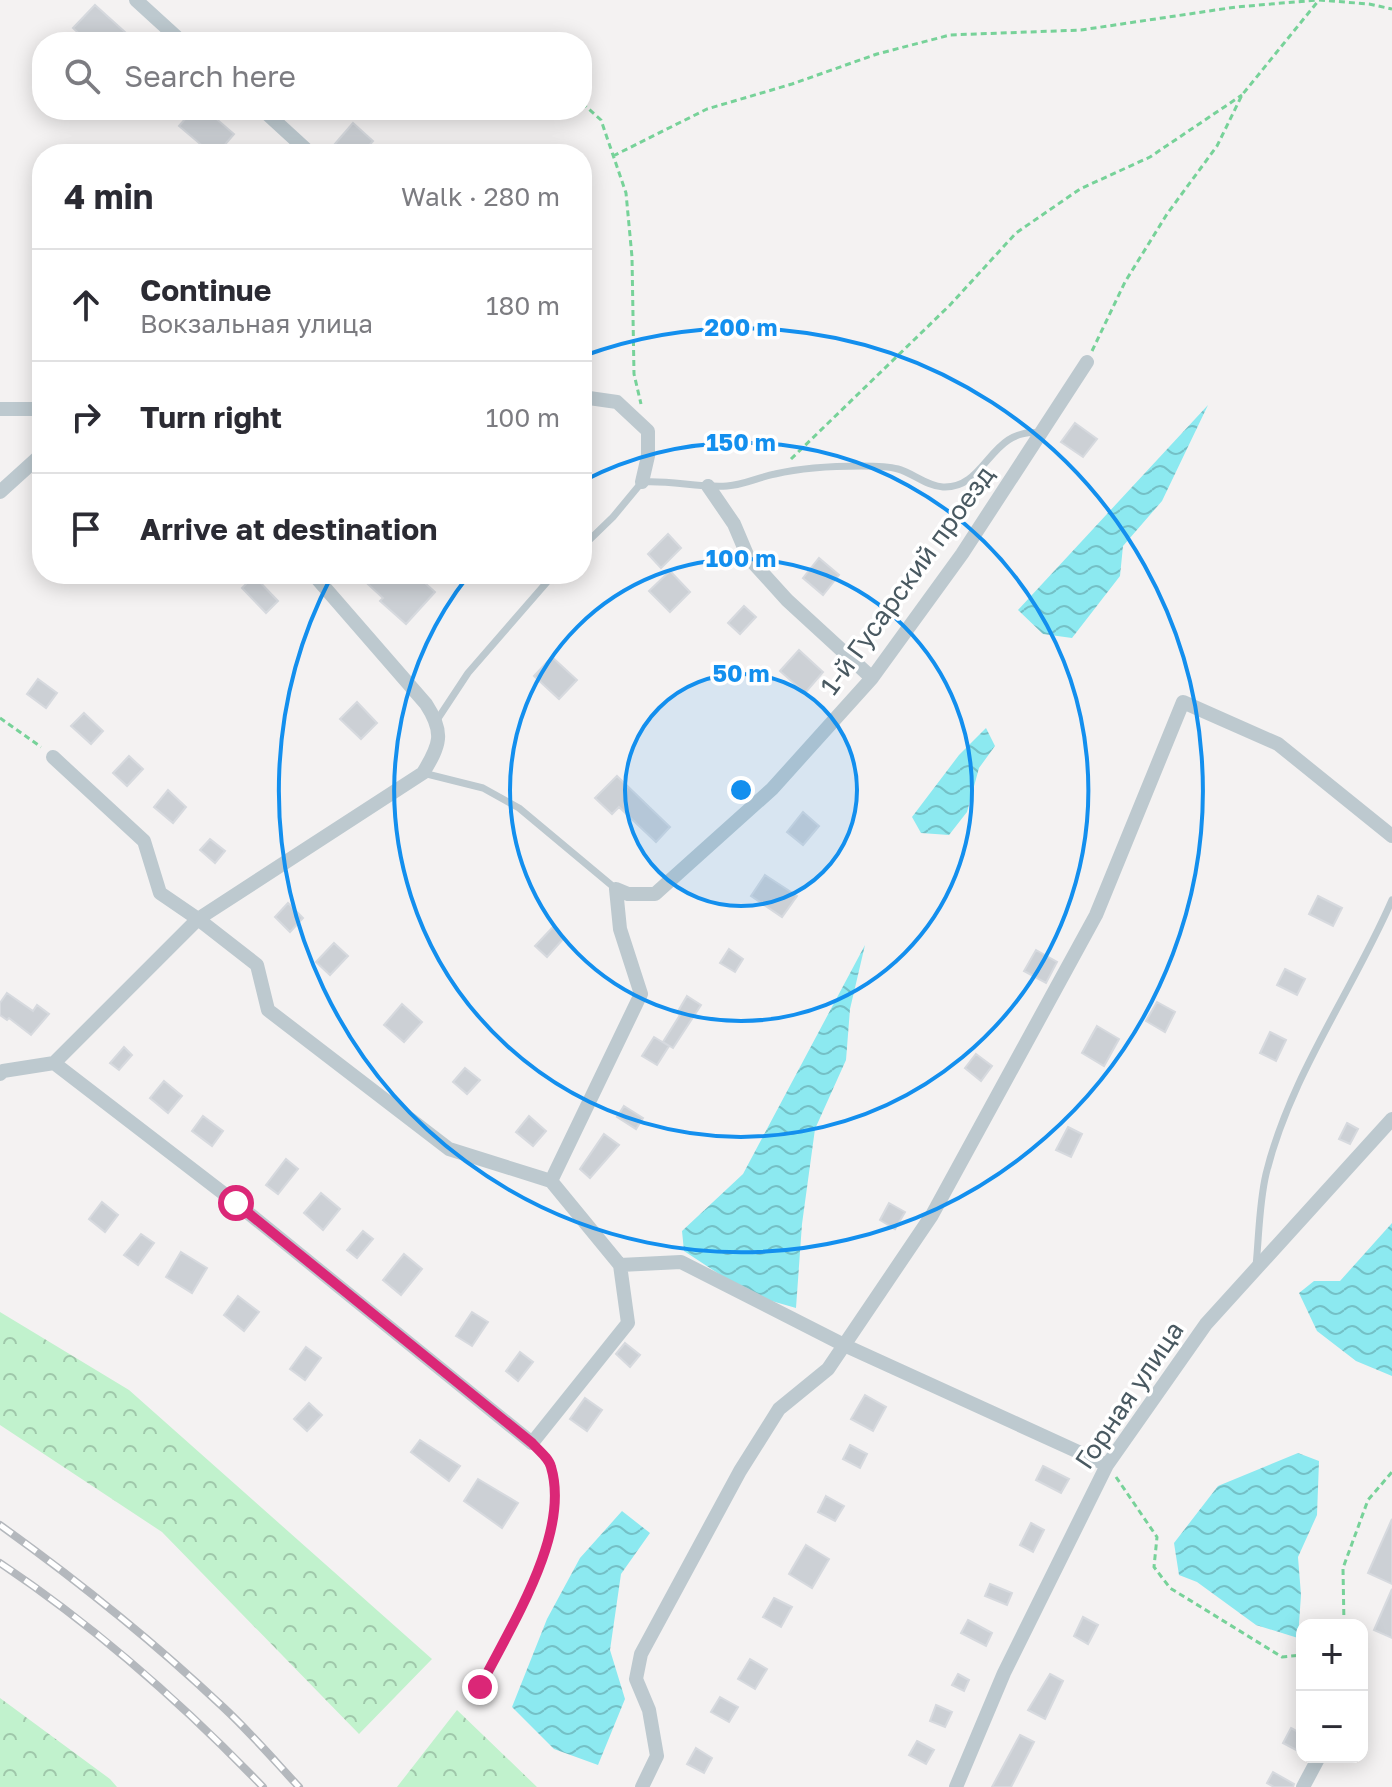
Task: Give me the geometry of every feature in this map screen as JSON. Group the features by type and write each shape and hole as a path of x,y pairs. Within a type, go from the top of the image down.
{"street":[{"path":"136,0 171,32"},
{"path":"274,120 300,144"},
{"name":"1-й Гусарский проезд","path":"616,889 628,894 655,894 772,789 872,678 962,554 1087,362"},
{"path":"592,398 617,402 648,431 648,456 642,482"},
{"path":"0,409 32,409"},
{"path":"0,492 32,463"},
{"path":"708,486 734,524 748,557 787,600 872,678"},
{"path":"1,1071 54,1063 198,919 423,773 439,747 437,720 322,584"},
{"path":"642,1787 657,1756 649,1710 636,1679 641,1654 740,1471 779,1409 828,1369 932,1215 1096,915 1183,702 1278,744 1392,836"},
{"path":"53,757 144,841 160,893 257,965 268,1010 449,1149 551,1181 620,1265 628,1323 532,1443 236,1203 54,1063"},
{"path":"551,1181 641,994 620,929 616,889"},
{"name":"Горная улица","path":"956,1787 1004,1673 1107,1465 1206,1324 1392,1119"},
{"path":"620,1265 681,1262 846,1346 1107,1465"},
{"path":"1303,1787 1316,1763"}],"lane":[{"path":"592,537 642,482 669,480 731,486 777,473 860,466 898,469 920,481 943,487 962,483 1007,439 1024,431 1041,434"},
{"path":"437,720 468,673 545,584"},
{"path":"423,773 483,788 519,808 616,889"},
{"path":"1256,1269 1266,1176 1295,1090 1371,948 1392,900"},
{"path":"480,1687 528,1591 555,1513 551,1463 532,1443"}],"path":[{"path":"1087,362 1125,282 1167,214 1217,146 1242,95 1319,0"},
{"path":"613,156 707,109 877,54 950,35 1081,30 1236,7 1319,0 1392,9"},
{"path":"777,473 950,305 1016,233 1080,189 1150,157 1242,95"},
{"path":"592,112 601,120 626,193 632,257 634,374 648,431"},
{"path":"0,718 53,757"},
{"path":"1107,1465 1157,1537 1154,1567 1170,1588 1282,1657 1296,1656"},
{"path":"1344,1619 1343,1568 1368,1500 1392,1472"}],"green space":[{"path":"0,1312 129,1390 432,1659 359,1734 162,1532 0,1425"},
{"path":"0,1698 110,1779 117,1787 0,1787"},
{"path":"457,1710 537,1787 397,1787"}],"water":[{"path":"1208,405 1162,501 1123,546 1120,576 1072,638 1043,634 1018,610"},
{"path":"986,728 995,746 979,768 967,812 949,835 921,833 912,817 959,755"},
{"path":"865,945 850,1009 846,1060 815,1129 802,1224 796,1308 751,1295 684,1251 682,1231 743,1174"},
{"path":"1392,1223 1392,1376 1356,1361 1317,1331 1299,1293 1314,1281 1340,1281"},
{"path":"1298,1453 1319,1461 1317,1515 1298,1557 1301,1595 1296,1637 1256,1625 1197,1582 1179,1575 1174,1543 1218,1486"},
{"path":"622,1511 650,1533 621,1574 610,1650 625,1699 598,1765 554,1749 512,1707 547,1619 580,1558"}],"building":[{"path":"95,5 125,32 77,32 73,28"},
{"path":"184,120 218,120 234,134 226,144 200,144 179,126"},
{"path":"353,123 373,141 370,144 335,144"},
{"path":"1075,423 1097,439 1083,457 1061,442"},
{"path":"668,534 681,548 661,568 648,554"},
{"path":"819,558 839,575 823,595 803,578"},
{"path":"670,571 690,592 670,612 649,591"},
{"path":"246,584 262,584 278,601 266,613 242,588"},
{"path":"368,584 426,584 435,592 406,624 380,601 383,598"},
{"path":"744,606 756,617 740,634 728,623"},
{"path":"799,650 823,672 805,693 780,671"},
{"path":"552,657 577,680 559,699 534,676"},
{"path":"38,679 57,693 46,708 27,694"},
{"path":"357,702 377,723 361,739 340,719"},
{"path":"84,713 103,731 91,744 71,726"},
{"path":"129,756 143,769 127,786 113,773"},
{"path":"617,776 670,827 656,842 619,807 612,814 595,798"},
{"path":"168,790 186,807 173,823 154,807"},
{"path":"803,812 819,826 803,845 787,832"},
{"path":"210,839 225,851 215,863 200,850"},
{"path":"765,875 797,896 782,917 751,896"},
{"path":"1318,896 1342,908 1333,926 1309,914"},
{"path":"288,903 303,918 290,932 275,917"},
{"path":"553,927 564,938 547,957 535,946"},
{"path":"334,943 348,956 330,975 316,962"},
{"path":"729,949 743,959 735,972 720,963"},
{"path":"1036,950 1057,962 1046,983 1024,971"},
{"path":"1285,969 1305,979 1297,995 1277,985"},
{"path":"7,993 33,1011 37,1005 49,1014 31,1035 0,1015 0,1003"},
{"path":"687,996 701,1005 673,1048 663,1042 680,1015 677,1013"},
{"path":"1157,1002 1175,1012 1165,1032 1146,1021"},
{"path":"402,1004 422,1022 404,1042 384,1025"},
{"path":"1097,1026 1119,1039 1104,1066 1082,1053"},
{"path":"1270,1032 1286,1040 1276,1061 1260,1053"},
{"path":"654,1037 669,1046 657,1065 642,1056"},
{"path":"124,1047 132,1055 119,1070 110,1063"},
{"path":"976,1054 992,1066 981,1081 965,1068"},
{"path":"465,1068 480,1080 467,1094 453,1082"},
{"path":"164,1081 182,1096 168,1113 150,1098"},
{"path":"624,1106 643,1118 636,1129 617,1117"},
{"path":"203,1116 223,1131 212,1146 192,1131"},
{"path":"529,1116 546,1131 533,1146 516,1132"},
{"path":"1347,1123 1358,1129 1350,1144 1339,1139"},
{"path":"1068,1127 1082,1134 1071,1157 1056,1150"},
{"path":"604,1134 619,1145 590,1178 580,1169"},
{"path":"286,1159 298,1169 278,1194 266,1185"},
{"path":"321,1193 340,1209 323,1230 304,1213"},
{"path":"102,1202 118,1215 105,1232 89,1219"},
{"path":"889,1203 905,1212 895,1229 880,1220"},
{"path":"363,1231 373,1239 357,1258 347,1250"},
{"path":"141,1234 154,1243 138,1265 124,1255"},
{"path":"181,1252 207,1268 192,1293 166,1277"},
{"path":"404,1254 422,1269 401,1295 383,1280"},
{"path":"238,1296 259,1312 244,1331 224,1315"},
{"path":"472,1312 488,1322 472,1346 456,1336"},
{"path":"625,1343 640,1355 630,1367 616,1354"},
{"path":"306,1347 321,1358 305,1380 290,1369"},
{"path":"520,1352 533,1362 518,1381 506,1371"},
{"path":"865,1395 886,1407 873,1431 851,1419"},
{"path":"585,1398 602,1410 587,1431 570,1419"},
{"path":"309,1403 322,1415 307,1431 294,1419"},
{"path":"420,1440 460,1466 449,1481 411,1452"},
{"path":"850,1445 867,1454 860,1468 843,1459"},
{"path":"1043,1466 1069,1479 1061,1493 1036,1480"},
{"path":"478,1479 518,1503 502,1528 464,1501"},
{"path":"826,1496 844,1506 835,1521 818,1512"},
{"path":"1392,1519 1392,1584 1368,1573"},
{"path":"1031,1523 1044,1530 1033,1552 1020,1545"},
{"path":"806,1545 829,1559 812,1588 789,1574"},
{"path":"990,1584 1012,1593 1007,1605 985,1596"},
{"path":"1392,1589 1392,1638 1374,1630"},
{"path":"774,1598 792,1607 781,1627 763,1617"},
{"path":"1083,1617 1098,1625 1088,1644 1074,1636"},
{"path":"968,1620 992,1633 986,1646 961,1633"},
{"path":"750,1659 767,1669 755,1689 738,1679"},
{"path":"958,1674 969,1680 964,1691 952,1685"},
{"path":"1050,1674 1063,1681 1045,1719 1028,1710"},
{"path":"720,1697 738,1707 729,1722 711,1712"},
{"path":"936,1705 952,1712 945,1727 930,1721"},
{"path":"1291,1728 1296,1731 1296,1750 1283,1743"},
{"path":"1020,1735 1034,1742 1011,1787 992,1787"},
{"path":"917,1741 934,1750 926,1764 909,1755"},
{"path":"696,1748 712,1758 704,1773 687,1764"},
{"path":"1273,1772 1294,1784 1293,1787 1274,1787 1267,1783"}],"railway":[{"path":"0,1525 170,1659 233,1717 299,1787"},
{"path":"0,1563 71,1614 138,1668 263,1787"}],"route":[{"path":"236,1203 532,1443 551,1463 555,1513 547,1542 528,1591 480,1687"}]}
